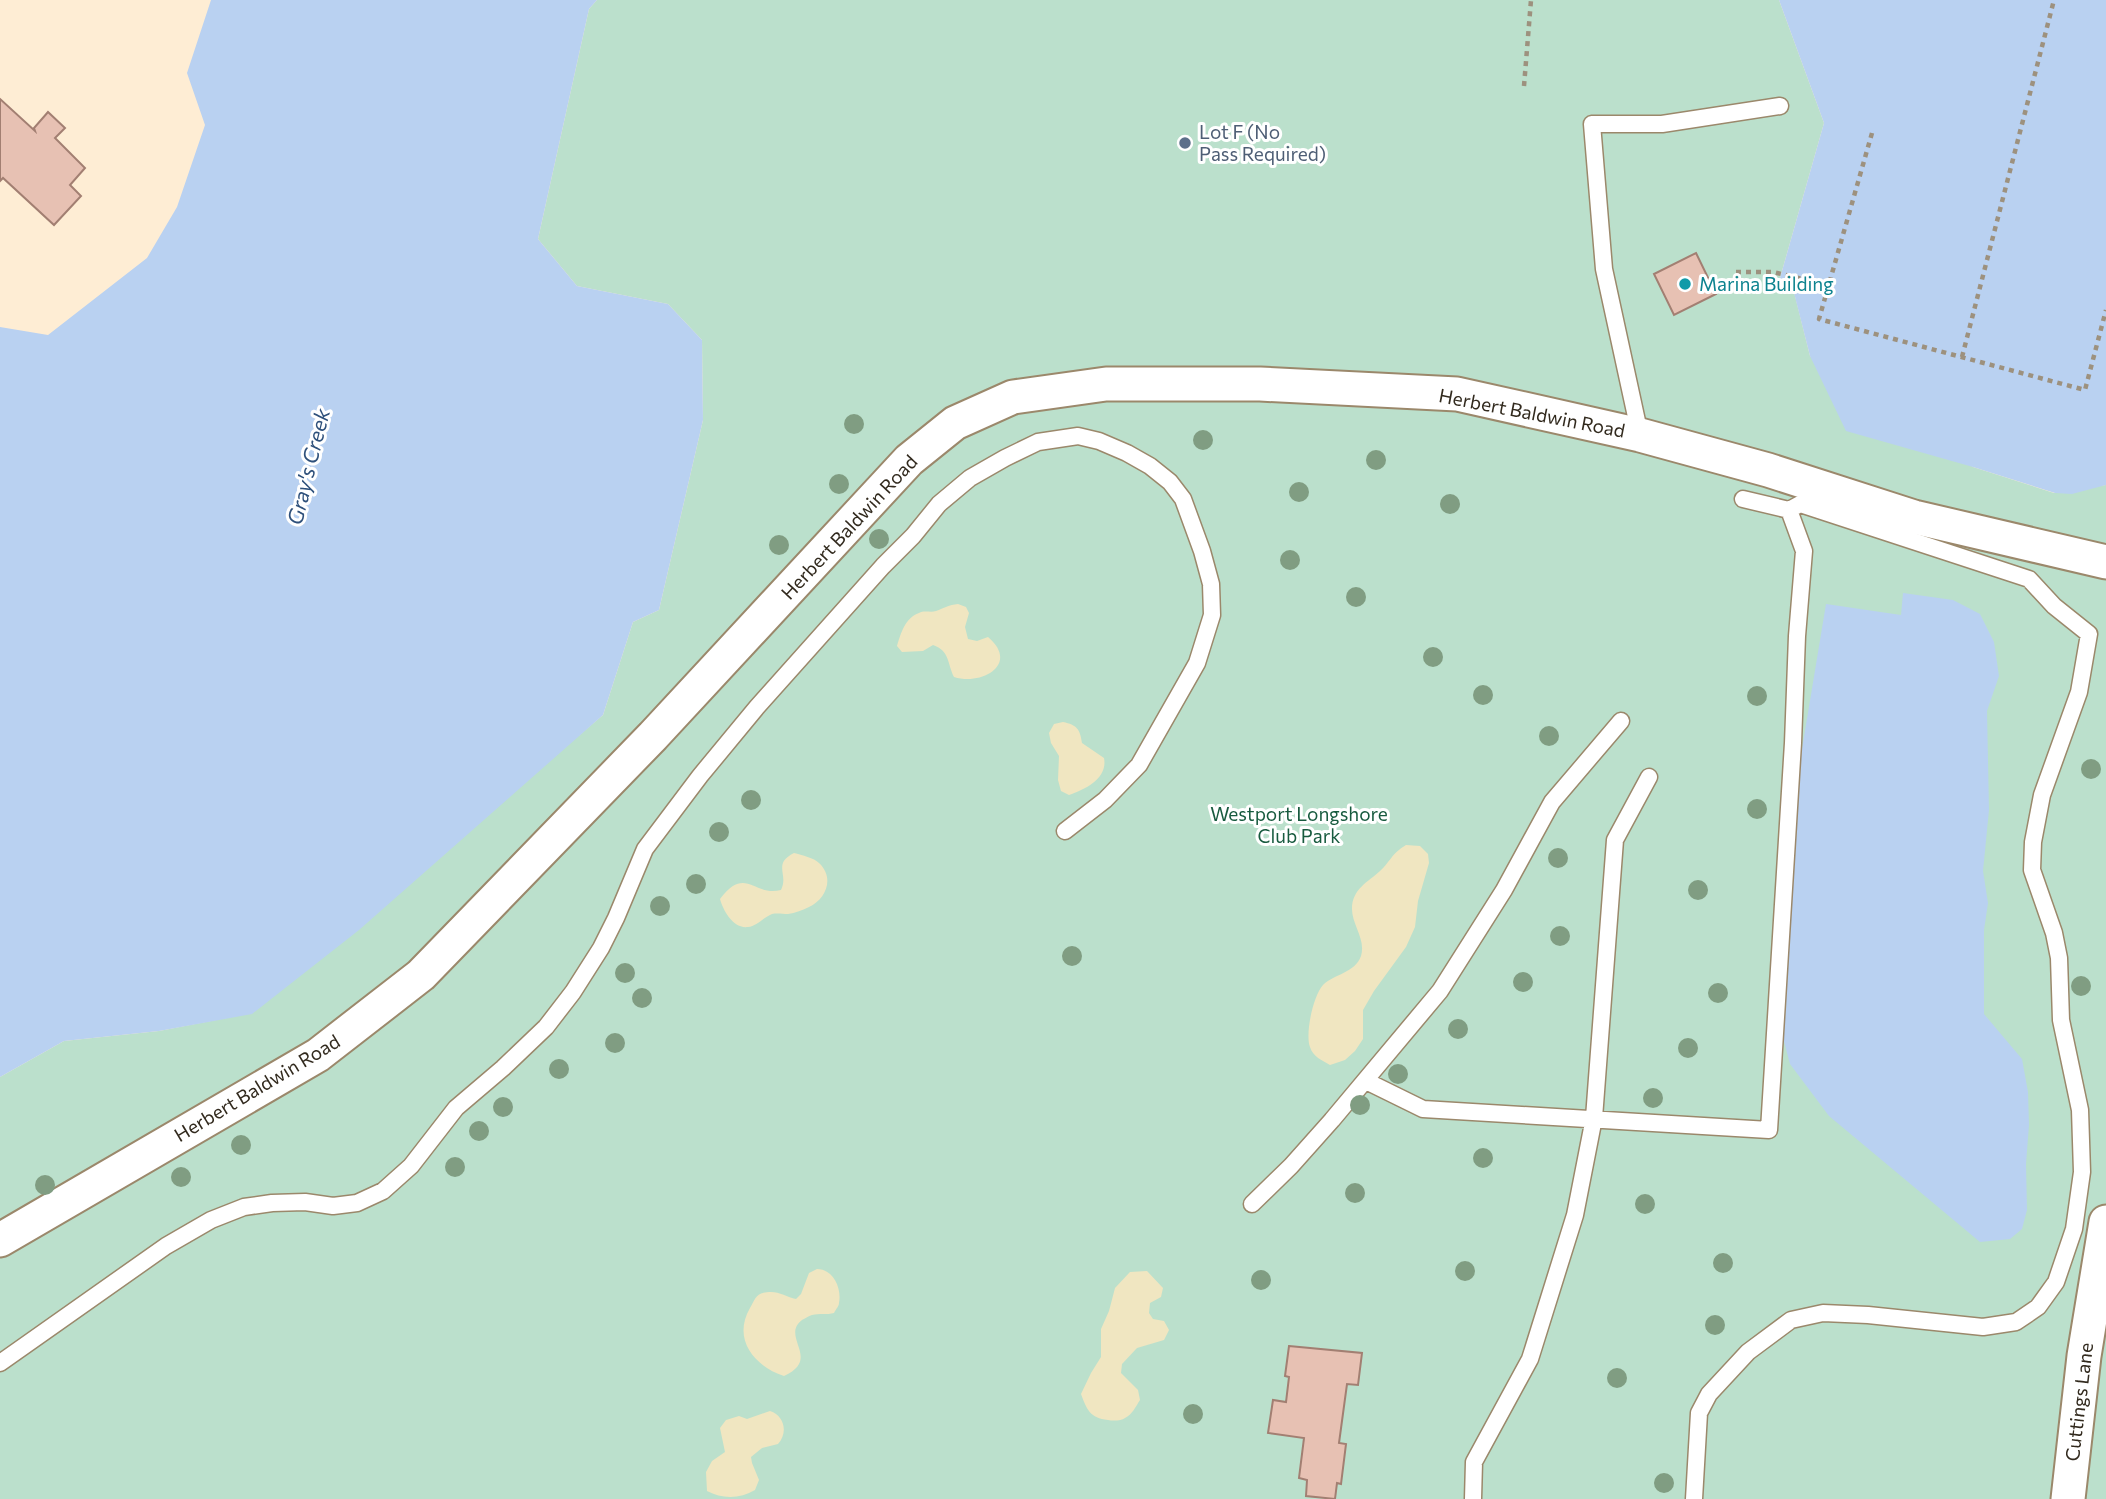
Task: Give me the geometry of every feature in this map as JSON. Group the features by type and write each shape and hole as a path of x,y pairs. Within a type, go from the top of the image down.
{"street":[{"name":"Herbert Baldwin Road","path":"0,1240 318,1055 421,975 653,736 909,460 955,423 1013,397 1106,384 1260,384 1457,394 1640,435 1768,470 1914,517 2106,562"},
{"name":"Cuttings Lane","path":"2068,1499 2084,1356 2106,1222"}],"lane":[{"path":"1640,435 1604,269 1592,124 1662,124 1780,106"},
{"path":"0,1363 166,1245 211,1220 244,1207 272,1203 306,1202 333,1206 357,1203 383,1191 393,1183 411,1167 456,1108 546,1027 573,992 601,948 617,918 645,849 699,776 757,707 939,504 970,478 1005,458 1038,442 1078,436 1127,453 1150,466 1170,482 1183,499 1197,534 1211,584 1212,615 1197,663 1139,765 1105,800 1065,831"},
{"path":"1694,1499 1699,1413 1709,1394 1748,1352 1791,1320 1823,1312 1983,1327 2016,1322 2038,1307 2056,1282 2074,1230 2082,1172 2080,1110 2062,1020 2059,958 2054,933 2032,870 2033,842 2042,795 2079,692 2089,634 2054,606 2029,579 1800,504 1789,510 1743,499"},
{"path":"1366,1081 1423,1109 1769,1130 1804,551 1789,510"},
{"path":"1252,1204 1291,1166 1440,992 1504,890 1552,802 1621,721"},
{"path":"1473,1499 1474,1462 1530,1359 1576,1215 1594,1118 1615,840 1649,777"}],"path":[{"path":"1524,86 1531,0"},
{"path":"1962,357 2054,0"},
{"path":"1872,133 1819,319 2085,390 2106,310"},
{"path":"1736,272 1773,272 1828,285"}],"green space":[{"name":"Westport Longshore Club Park","path":"597,0 1779,0 1824,123 1778,285 1793,288 1810,356 1973,467 2054,493 2106,485 2106,1499 0,1499 0,1077 64,1041 159,1031 252,1013 603,715 633,622 659,610 703,420 702,340 668,304 577,286 538,239 589,9"}],"sand":[{"path":"958,604 966,607 969,613 965,627 968,639 977,641 988,637 997,647 999,664 986,675 965,679 954,677 945,654 933,645 923,651 902,652 897,646 904,626 914,615"},
{"path":"1063,722 1075,726 1082,743 1104,758 1103,771 1099,777 1089,786 1069,795 1061,791 1058,780 1059,756 1051,743 1049,733 1054,724"},
{"path":"1406,845 1420,846 1428,854 1429,863 1418,901 1415,927 1406,947 1363,1010 1363,1039 1345,1060 1330,1065 1318,1058 1310,1047 1309,1025 1313,1006 1323,985 1349,970 1361,956 1362,944 1352,909 1355,896 1397,851"},
{"path":"794,853 814,860 824,869 827,881 820,899 802,910 788,914 772,914 751,926 743,927 733,922 720,899 729,889 743,883 763,890 781,890 782,865 787,857"},
{"path":"817,1269 828,1272 835,1280 840,1297 839,1304 834,1313 811,1315 796,1327 800,1362 784,1376 763,1366 749,1350 745,1341 745,1319 758,1295 776,1292 796,1299 801,1294 809,1273"},
{"path":"1147,1271 1163,1288 1161,1297 1150,1303 1149,1313 1153,1319 1164,1321 1169,1330 1164,1340 1137,1348 1122,1364 1121,1373 1138,1390 1140,1400 1134,1410 1121,1420 1102,1419 1090,1412 1081,1394 1101,1357 1101,1329 1115,1288 1130,1272"},
{"path":"770,1411 782,1421 784,1430 778,1444 762,1448 751,1457 759,1480 755,1490 731,1497 707,1491 706,1472 712,1461 725,1452 720,1428 726,1420 739,1416 747,1419"}],"water":[{"name":"Gray's Creek","path":"211,0 597,0 589,9 538,239 577,286 668,304 702,340 703,420 659,610 633,622 603,715 359,930 252,1014 159,1031 64,1041 0,1077 0,327 48,335 147,258 177,207 205,125 187,73"},
{"path":"1779,0 2106,0 2106,485 2072,494 2055,493 1846,431 1810,356 1793,289 1778,285 1824,123"},
{"path":"1903,593 1953,600 1980,614 1994,642 1999,676 1987,711 1989,810 1983,871 1988,903 1984,930 1984,1014 2022,1059 2028,1092 2029,1125 2027,1210 2022,1229 2010,1239 1980,1242 1829,1116 1790,1064 1782,1034 1800,761 1826,604 1901,615"}],"building":[{"path":"0,99 35,131 34,128 48,112 65,128 55,138 85,168 70,185 81,196 54,225 3,178 0,181"},
{"name":"Marina Building","path":"1696,253 1716,294 1674,315 1654,274"},
{"path":"1289,1346 1362,1353 1358,1385 1347,1384 1339,1443 1346,1444 1341,1484 1337,1483 1335,1499 1306,1496 1307,1480 1299,1478 1304,1438 1268,1433 1273,1400 1286,1402 1289,1377 1285,1376"}],"place":[{"name":"Lot F (No Pass Required)","path":"1185,143"},
{"name":"Marina Building","path":"1685,284"}]}
